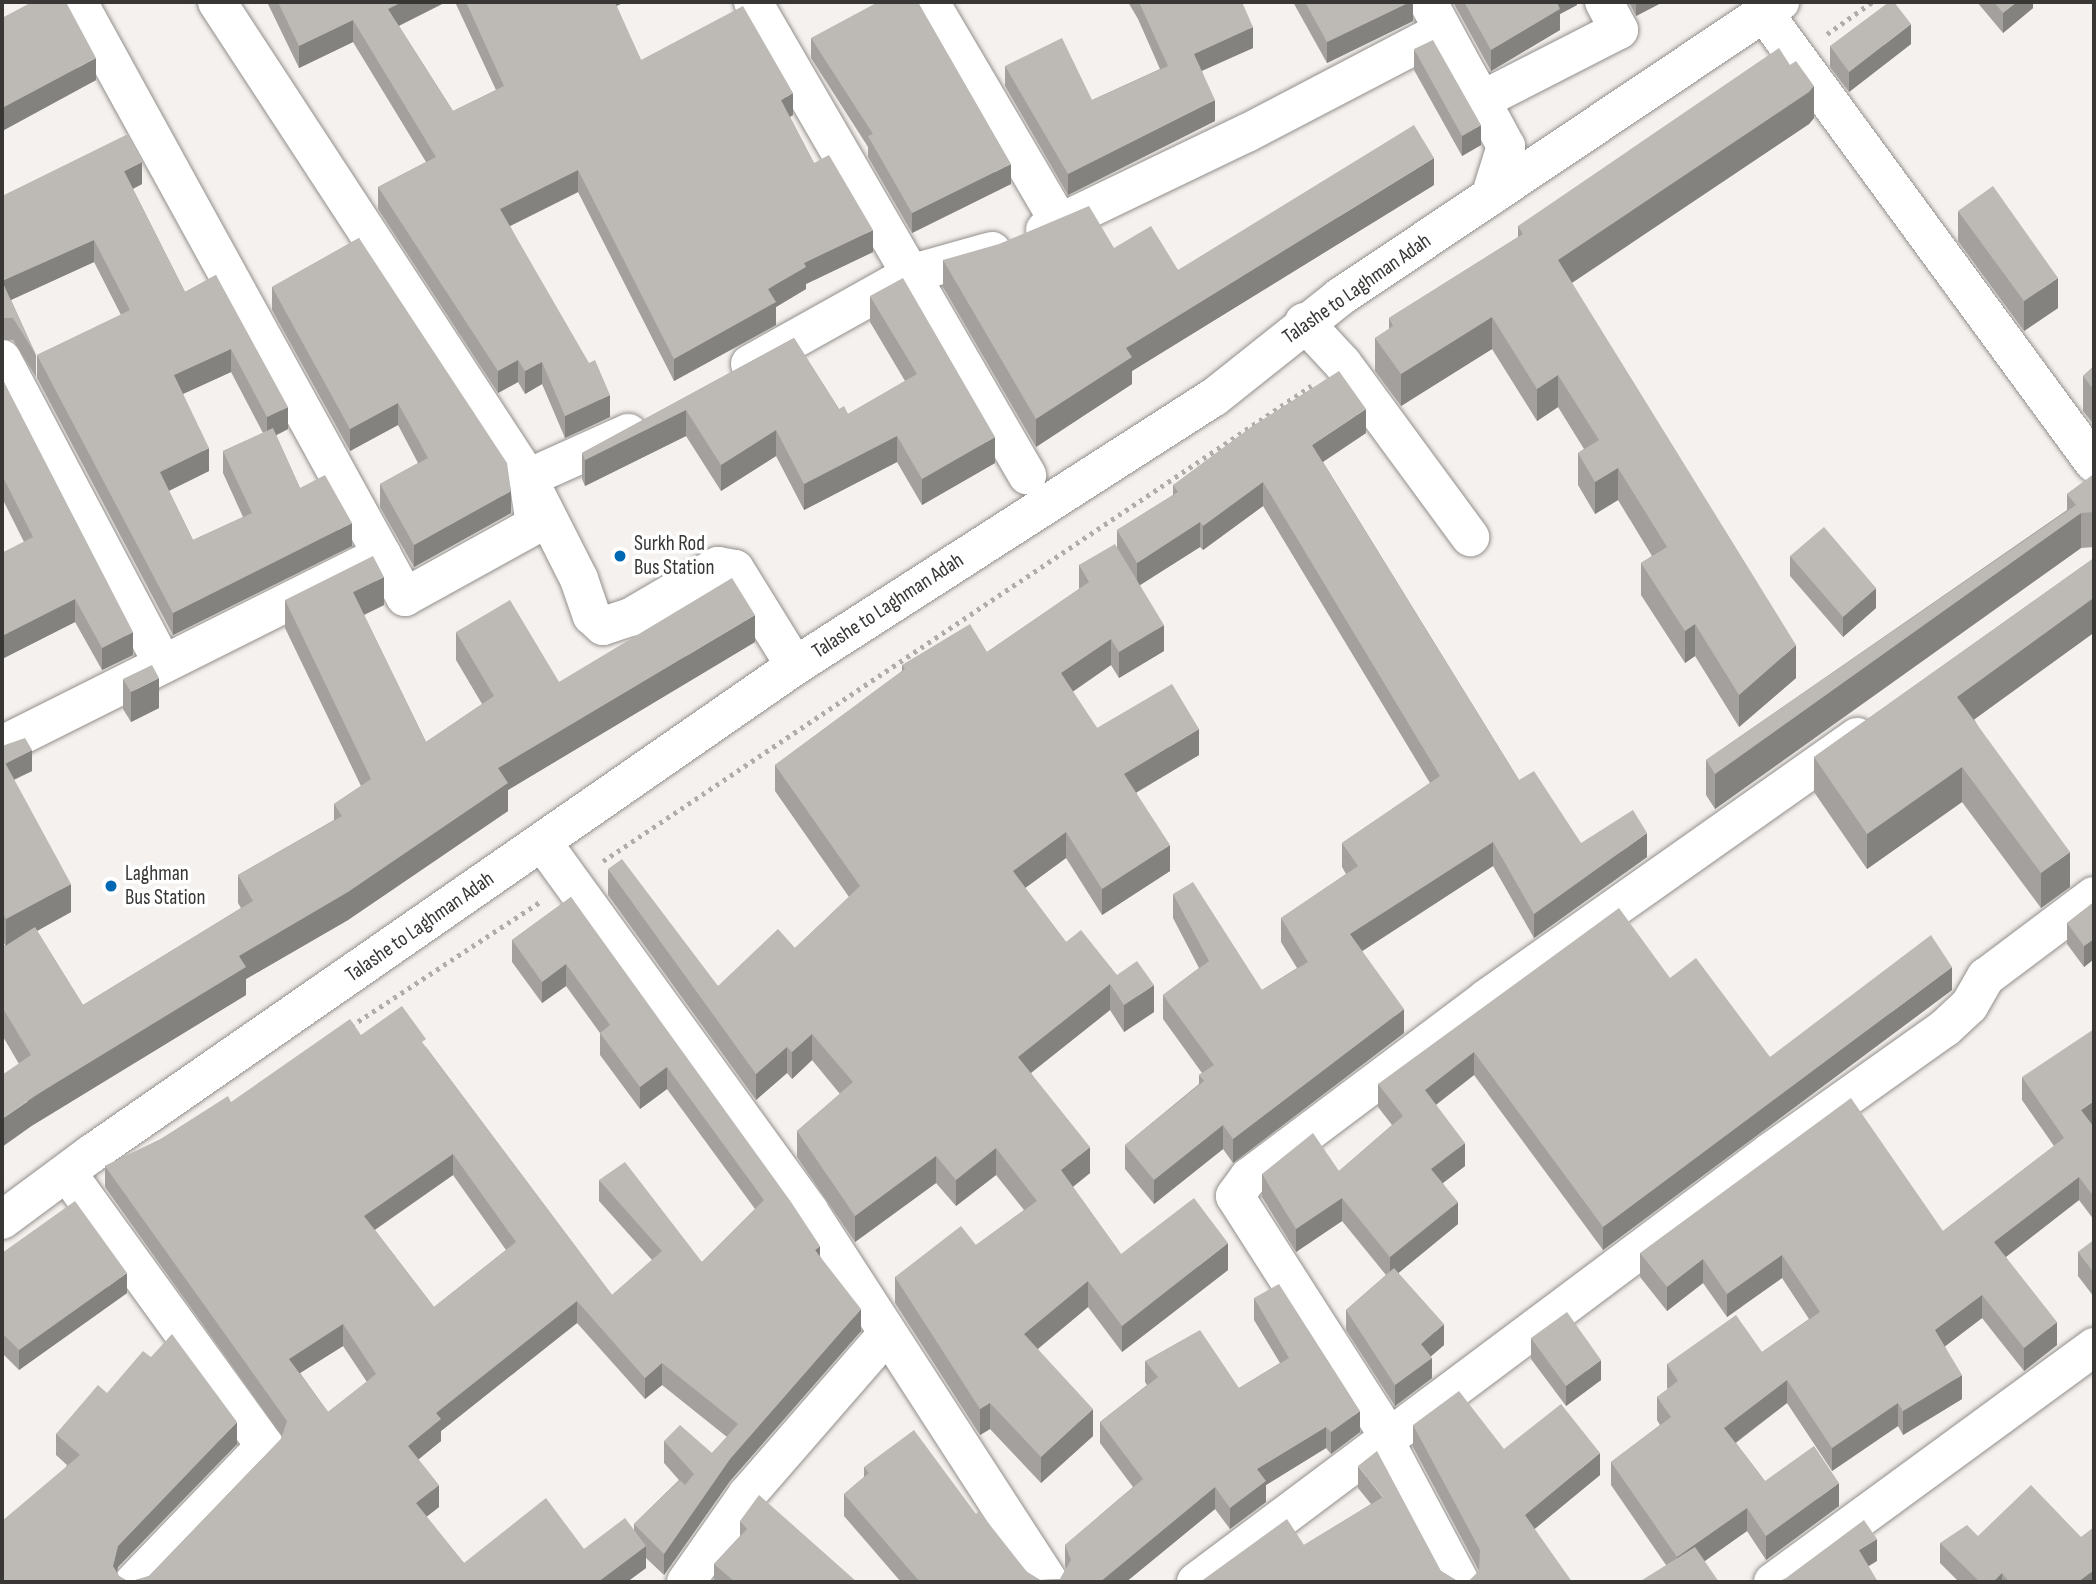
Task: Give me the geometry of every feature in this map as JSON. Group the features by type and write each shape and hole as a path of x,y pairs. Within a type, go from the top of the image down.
{"street":[{"path":"78,2 405,597 535,525 528,478"},
{"path":"217,2 528,478 579,579 592,616 603,626 631,617 718,566 735,569 795,666"},
{"path":"753,2 913,273 1027,475"},
{"path":"930,2 1060,224"},
{"path":"1435,16 1482,100 1619,30 1604,2"},
{"path":"1772,7 1797,55 2094,463"},
{"name":"Talashe to Laghman Adah","path":"2,1220 68,1174 90,1154 543,843 795,666 1213,398 1304,322 1772,7"},
{"path":"713,385 913,273 991,251 1060,224 1435,16"},
{"path":"1435,16 1506,146 1490,197"},
{"path":"1304,322 1343,365 1470,537"},
{"path":"2,359 163,664"},
{"path":"528,478 607,444 654,418"},
{"path":"2,745 382,555"},
{"path":"1460,1582 1385,1441 1382,1426 1235,1196 1249,1177 1487,998 1882,719"},
{"path":"543,843 809,1211 1049,1582"},
{"path":"1196,1582 1769,1153 1945,1028 1969,1006 1986,977 2094,896"},
{"path":"68,1174 265,1446 134,1582"},
{"path":"686,1582 747,1495 887,1334"},
{"path":"1773,1582 2094,1347"}],"path":[{"path":"1797,55 1872,2"},
{"path":"349,1027 570,883 1343,365"}],"building":[{"path":"32,2 66,2 96,58 4,107 2,18"},
{"path":"278,2 402,2 388,9 453,111 504,86 466,2 615,2 641,60 743,6 793,93 781,100 814,163 829,155 873,230 804,263 806,267 768,289 776,302 674,359 578,170 500,209 589,363 595,360 610,395 565,416 542,362 525,371 518,360 498,371 378,187 436,157 353,20 299,46"},
{"path":"878,2 918,2 1011,164 912,213 868,136 873,134 811,38"},
{"path":"1139,2 1242,2 1253,27 1194,54 1215,100 1068,174 1005,66 1062,38 1092,100 1168,66"},
{"path":"1305,2 1410,2 1327,42"},
{"path":"1464,2 1557,2 1560,9 1491,50"},
{"path":"1889,2 1894,2 1911,24 1849,72 1830,46"},
{"path":"1994,2 2017,2 2003,13"},
{"path":"1433,40 1481,125 1462,136 1414,49"},
{"path":"1779,48 1790,65 1796,61 1814,86 1809,92 1558,260 1796,645 1739,695 1695,624 1685,631 1641,563 1667,547 1618,468 1595,482 1578,453 1599,440 1558,375 1537,389 1492,317 1401,374 1375,338 1393,326 1389,318 1523,234 1518,226"},
{"path":"1414,125 1434,158 1126,348 1132,357 1036,419 943,260 999,244 1089,206 1114,248 1151,226 1178,270"},
{"path":"128,134 142,162 124,171 185,292 216,275 288,407 267,417 231,349 174,375 209,448 160,472 193,540 252,513 223,451 273,428 300,488 325,475 352,523 173,613 37,355 130,310 94,240 2,281 2,196"},
{"path":"1993,186 2058,278 2024,301 1958,211"},
{"path":"359,238 507,463 511,491 414,545 380,484 428,458 398,403 350,429 272,287"},
{"path":"903,278 995,437 922,479 897,436 804,484 776,430 721,465 686,410 585,460 582,453 794,338 839,409 844,406 848,414 917,374 870,296"},
{"path":"2,281 36,355 13,318 2,318"},
{"path":"2094,366 2094,390 2083,376"},
{"path":"1339,371 1366,409 1312,445 1519,780 1534,771 1581,843 1633,810 1647,833 1534,914 1493,842 1350,934 1404,1009 1233,1139 1223,1125 1154,1180 1125,1145 1204,1081 1199,1075 1214,1065 1163,995 1209,961 1173,894 1193,882 1262,990 1308,962 1281,918 1358,866 1342,843 1440,776 1263,482 1203,526 1200,522 1137,563 1117,530 1178,492 1173,485 1251,427"},
{"path":"2,378 133,632 102,648 75,599 2,636 2,553 33,537 2,475"},
{"path":"2094,474 2094,512 2081,513 1715,774 1706,760 2076,505 2067,494"},
{"path":"1824,527 1876,588 1843,617 1790,556"},
{"path":"1115,544 1164,625 1119,652 1111,639 1061,673 1097,728 1172,684 1199,729 1124,774 1170,845 1102,889 1066,832 1013,871 1066,942 1081,930 1117,975 1137,961 1154,985 1124,1005 1110,984 1018,1057 1090,1147 1061,1170 1121,1254 1194,1198 1228,1243 1122,1326 1088,1281 1024,1334 1093,1409 1041,1457 990,1403 980,1409 895,1277 961,1226 976,1245 1037,1201 996,1148 956,1180 936,1156 855,1216 797,1131 853,1082 812,1034 792,1052 787,1047 756,1074 608,869 622,859 718,986 778,929 795,948 860,886 775,765 905,669 902,665 970,624 987,652 1089,582 1079,565"},
{"path":"373,556 384,577 353,592 426,742 494,696 456,632 510,600 559,682 732,578 755,615 498,768 508,783 348,892 239,956 246,967 33,1097 2,1119 2,1075 31,1055 2,1007 2,948 35,927 83,1005 253,901 238,875 342,816 334,804 371,779 285,600"},
{"path":"2094,558 2094,603 2092,599 1957,697 2070,852 2041,873 1962,767 1867,834 1814,757"},
{"path":"152,665 159,678 131,692 123,679"},
{"path":"25,738 32,750 5,764 2,746"},
{"path":"2,757 71,884 6,919 2,911"},
{"path":"571,897 791,1202 820,1246 815,1250 861,1309 730,1459 664,1554 634,1524 680,1480 685,1485 694,1474 664,1441 680,1425 712,1453 738,1424 662,1363 645,1378 577,1301 436,1413 441,1419 408,1446 439,1485 416,1503 464,1563 546,1498 584,1549 625,1518 646,1546 598,1582 129,1582 149,1576 281,1439 287,1421 105,1166 159,1140 228,1096 231,1102 350,1019 361,1035 402,1006 426,1039 422,1042 612,1295 662,1251 599,1180 625,1162 702,1262 764,1200 667,1067 640,1087 600,1033 610,1025 566,964 542,982 512,940","holes":["453,1154 516,1242 434,1307 364,1216","343,1324 376,1374 328,1412 289,1359"]},
{"path":"2094,902 2094,939 2084,946 2067,923"},
{"path":"1619,908 1670,978 1696,958 1770,1057 1931,935 1952,967 1603,1227 1474,1052 1425,1090 1465,1143 1431,1169 1458,1202 1390,1257 1342,1198 1296,1229 1262,1174 1313,1133 1339,1171 1403,1116 1378,1084"},
{"path":"2094,1029 2094,1101 2081,1110 2094,1127 2094,1197 2079,1177 1994,1242 2057,1322 2024,1348 1982,1295 1935,1330 1962,1375 1903,1411 1898,1403 1832,1448 1787,1380 1724,1428 1765,1481 1814,1446 1839,1483 1766,1536 1747,1508 1677,1557 1611,1462 1671,1417 1657,1397 1678,1381 1667,1364 1736,1315 1762,1352 1820,1312 1782,1255 1727,1294 1703,1259 1667,1287 1640,1253 1851,1098 1943,1231 2064,1138 2022,1077"},
{"path":"75,1201 127,1273 19,1350 2,1333 2,1253"},
{"path":"2094,1240 2094,1273 2078,1252"},
{"path":"1394,1268 1444,1324 1421,1344 1432,1358 1395,1385 1346,1310"},
{"path":"1279,1284 1360,1411 1331,1432 1326,1427 1257,1469 1266,1481 1230,1508 1215,1487 1100,1582 920,1582 844,1494 869,1473 864,1467 914,1430 976,1514 979,1511 1027,1572 1040,1580 1060,1579 1071,1560 1065,1545 1143,1479 1100,1422 1158,1377 1145,1361 1200,1330 1239,1388 1289,1358 1254,1298"},
{"path":"1567,1312 1601,1360 1566,1386 1531,1338"},
{"path":"172,1334 237,1422 118,1546 113,1566 119,1576 129,1582 2,1582 2,1521 80,1455 56,1434 98,1385 107,1393 143,1351 151,1357"},
{"path":"1459,1391 1504,1449 1561,1404 1600,1453 1525,1515 1572,1582 1459,1582 1470,1580 1479,1571 1480,1550 1413,1425"},
{"path":"1377,1451 1441,1571 1459,1582 1200,1582 1287,1519 1304,1545 1383,1497 1358,1466"},
{"path":"2031,1485 2081,1537 2094,1527 2094,1570 2078,1582 2009,1582 2002,1573 1993,1582 1980,1582 1940,1543 1967,1525 1978,1536"},
{"path":"759,1495 857,1582 735,1582 714,1564 747,1529 740,1521"},
{"path":"1864,1520 1877,1539 1859,1550 1878,1582 1778,1582 1786,1578"},
{"path":"1695,1547 1719,1582 1639,1582"}],"place":[{"name":"Surkh Rod Bus Station","path":"620,556"},
{"name":"Laghman Bus Station","path":"111,886"}]}
